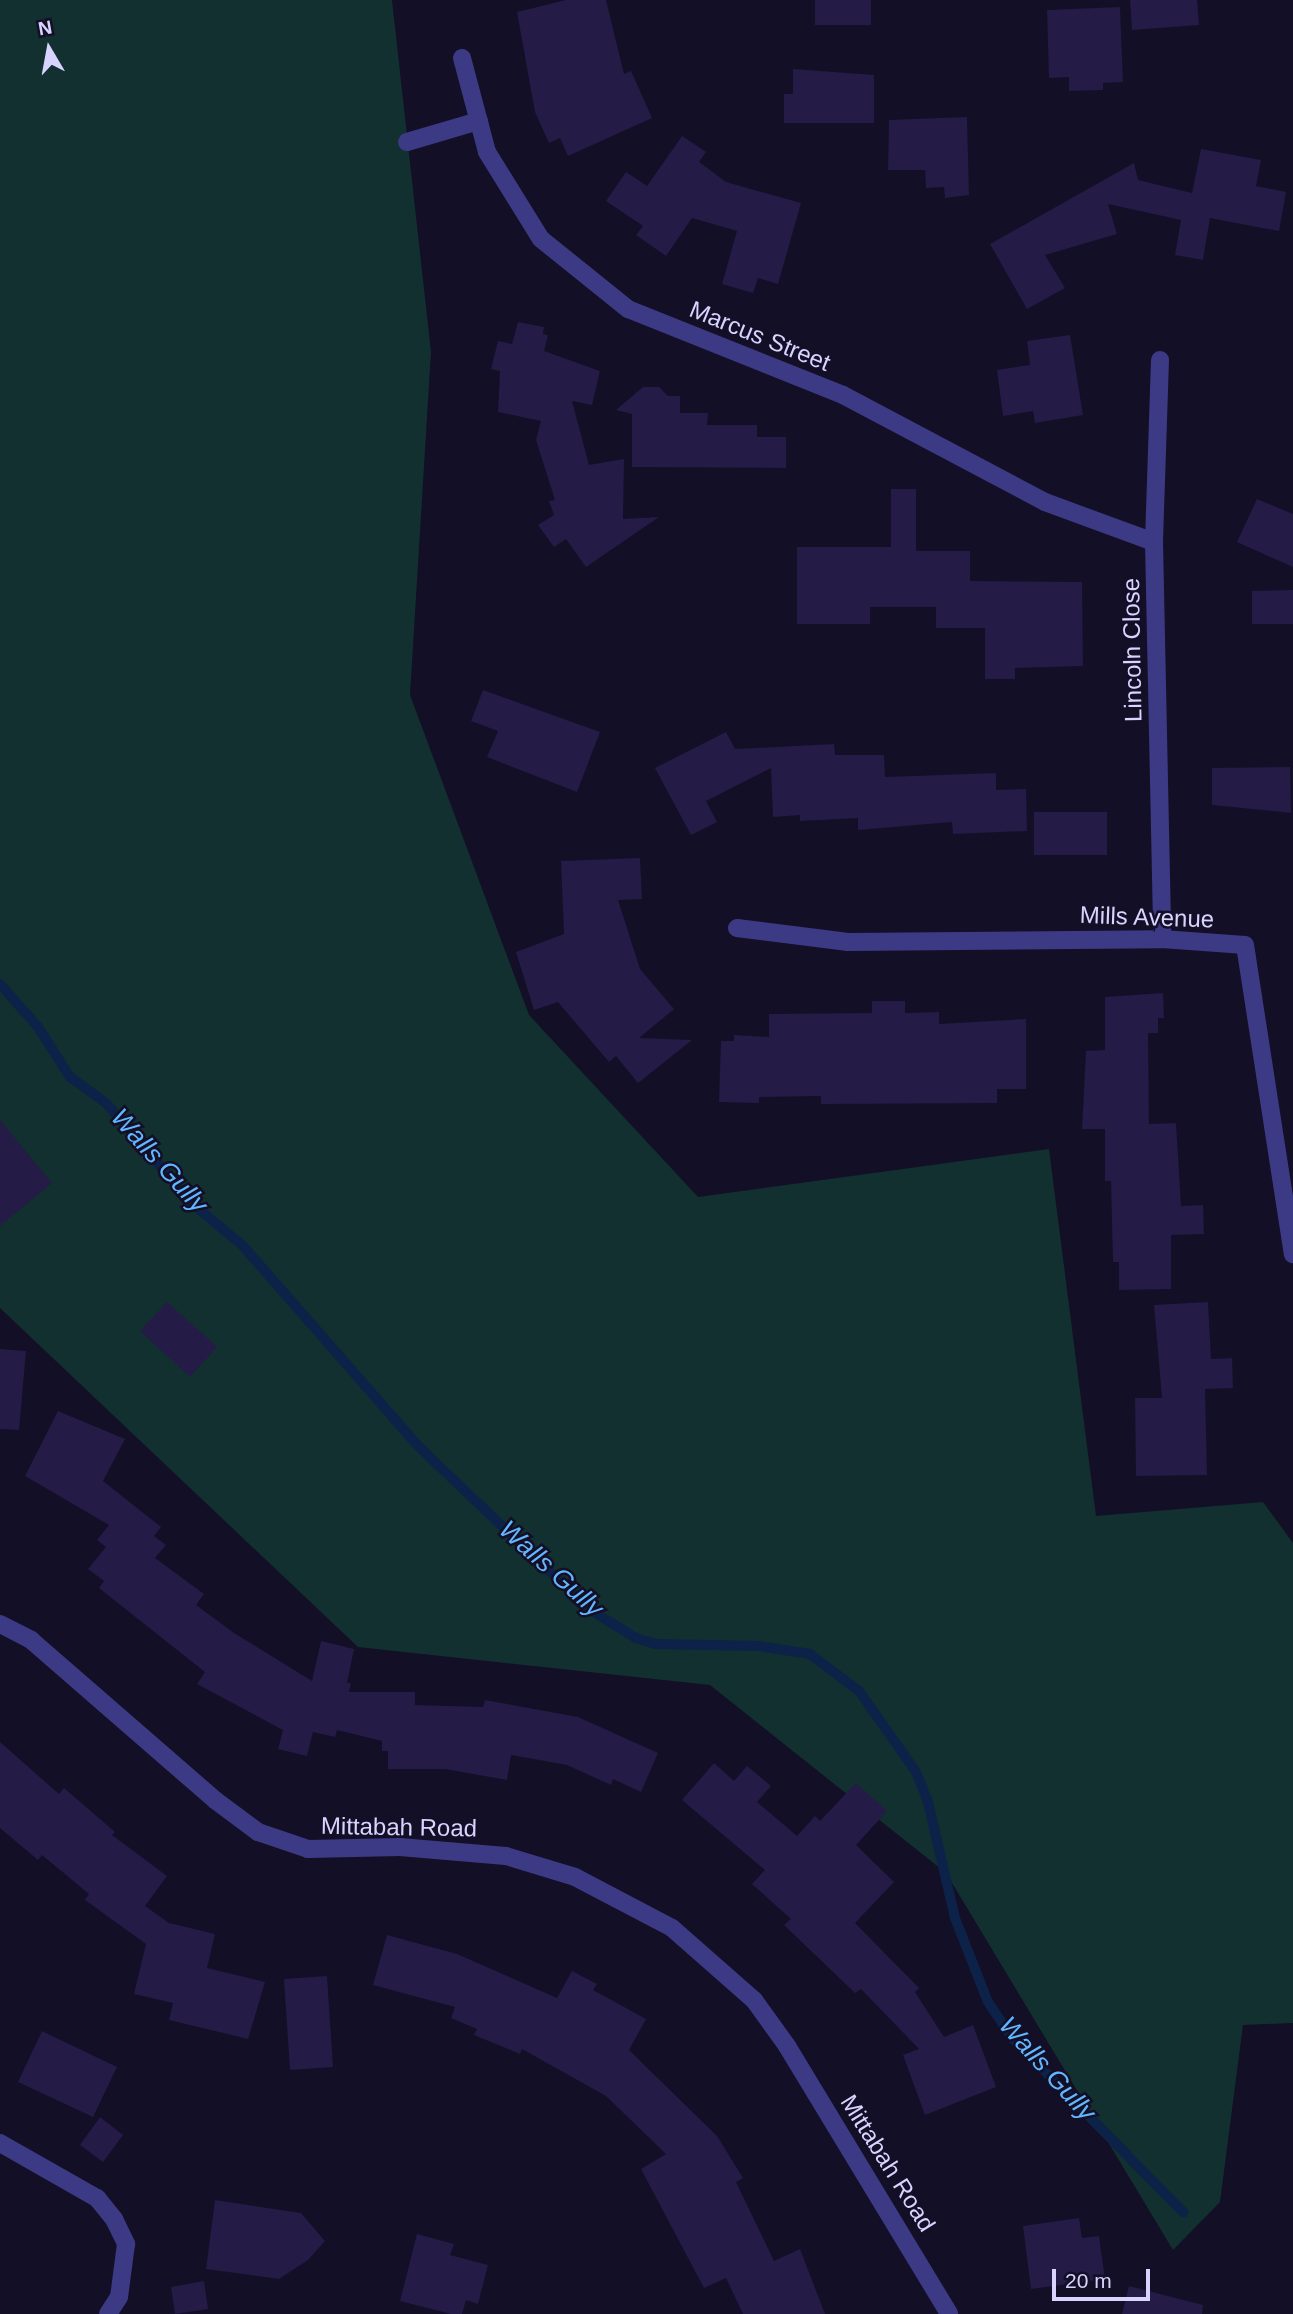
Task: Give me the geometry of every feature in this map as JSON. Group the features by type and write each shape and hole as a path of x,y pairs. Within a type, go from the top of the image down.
{"street":[{"name":"Marcus Street","path":"461,58 487,152 541,239 628,309 843,395 1045,502 1154,542"},
{"path":"407,142 479,121"},
{"name":"Lincoln Close","path":"1160,360 1154,542 1162,939"},
{"name":"Mills Avenue","path":"737,928 848,942 1162,939 1245,945 1293,1254"},
{"name":"Mittabah Road","path":"0,1624 31,1640 215,1800 258,1832 308,1849 400,1847 506,1856 575,1877 672,1928 754,2000 787,2046 949,2314"},
{"path":"0,2143 97,2198 114,2219 126,2244 119,2297 108,2314"}],"green space":[{"path":"0,0 392,0 431,352 410,695 529,1015 698,1197 1049,1149 1096,1516 1263,1502 1293,1543 1293,2023 1243,2025 1220,2202 1173,2250 946,1873 710,1685 358,1647 0,1308"}],"building":[{"path":"566,0 606,0 624,74 631,71 652,118 568,156 560,138 549,143 535,112 517,12"},
{"path":"815,0 871,0 871,25 815,25"},
{"path":"1130,0 1197,0 1199,25 1132,30"},
{"path":"1120,7 1123,82 1103,83 1103,90 1069,91 1069,77 1049,78 1047,10"},
{"path":"793,69 874,75 874,123 784,123 784,94 793,94"},
{"path":"967,117 969,195 945,198 944,187 926,188 925,170 888,170 889,120"},
{"path":"682,136 706,152 699,162 726,182 801,203 778,284 758,278 753,293 722,284 737,231 692,218 666,256 636,235 643,226 606,201 626,172 647,186"},
{"path":"1201,149 1261,160 1256,186 1286,192 1279,231 1210,218 1203,260 1175,255 1181,220 1108,204 1117,234 1045,255 1065,288 1027,309 990,244 1134,163 1138,180 1192,193"},
{"path":"518,322 544,327 543,334 548,335 544,351 600,371 592,405 572,401 589,465 624,459 623,519 659,517 586,567 566,539 554,547 538,525 554,515 549,501 555,500 536,440 541,421 498,412 500,371 491,369 498,341 512,344"},
{"path":"1070,335 1083,415 1035,423 1033,411 1003,416 997,370 1030,365 1027,341"},
{"path":"643,387 659,387 668,396 680,396 680,413 708,413 707,425 757,425 757,437 786,437 786,468 632,467 632,414 616,410"},
{"path":"891,489 916,489 916,551 970,551 970,581 1082,582 1083,666 1015,668 1015,679 985,679 985,628 936,628 936,607 870,607 870,624 797,624 797,547 891,547"},
{"path":"1257,499 1293,514 1293,567 1237,542"},
{"path":"1293,590 1293,624 1252,624 1252,591"},
{"path":"483,690 600,732 577,792 487,757 498,731 471,721"},
{"path":"726,732 735,749 834,744 835,755 884,755 885,777 996,773 996,790 1026,789 1027,831 953,834 952,822 858,830 858,818 800,821 800,815 773,817 771,768 706,801 717,822 691,835 655,768"},
{"path":"1290,767 1291,813 1212,805 1212,768"},
{"path":"1034,812 1107,812 1107,855 1034,855"},
{"path":"640,858 642,899 618,900 640,969 674,1009 639,1038 692,1040 638,1083 616,1056 609,1062 558,1002 534,1010 516,952 564,934 561,861"},
{"path":"1163,993 1164,1018 1158,1018 1158,1033 1148,1033 1149,1124 1176,1123 1181,1206 1203,1205 1204,1234 1171,1235 1171,1289 1119,1290 1119,1262 1113,1262 1111,1181 1105,1181 1105,1129 1082,1129 1086,1051 1105,1050 1105,997"},
{"path":"872,1001 905,1001 905,1013 939,1012 939,1024 1026,1019 1026,1089 997,1089 997,1103 821,1104 821,1096 759,1097 759,1103 719,1102 721,1041 734,1041 734,1035 769,1037 769,1014 872,1013"},
{"path":"0,1120 52,1183 0,1226"},
{"path":"167,1302 217,1347 190,1377 140,1331"},
{"path":"1208,1302 1211,1359 1232,1358 1233,1388 1205,1389 1207,1475 1136,1476 1135,1398 1162,1398 1154,1305"},
{"path":"0,1349 26,1351 19,1430 0,1429"},
{"path":"58,1411 125,1439 103,1481 161,1527 154,1536 166,1545 155,1558 204,1594 196,1605 234,1633 312,1681 321,1641 354,1649 347,1683 351,1683 349,1692 415,1692 415,1705 483,1707 485,1700 578,1717 658,1753 641,1792 613,1779 611,1785 567,1765 511,1755 507,1780 445,1769 388,1769 388,1751 382,1751 382,1741 337,1730 335,1737 313,1732 307,1756 278,1749 283,1730 197,1684 205,1672 99,1588 104,1581 88,1569 106,1547 97,1540 109,1525 25,1476"},
{"path":"0,1742 59,1794 64,1788 115,1832 112,1835 167,1876 145,1906 169,1923 215,1934 207,1968 265,1982 248,2039 169,2020 173,2003 134,1994 146,1944 85,1900 89,1894 42,1855 38,1860 0,1828"},
{"path":"714,1763 734,1781 747,1766 771,1786 757,1802 797,1836 815,1816 820,1821 856,1783 887,1811 856,1845 894,1882 855,1923 919,1988 915,1992 944,2037 973,2025 996,2087 925,2115 903,2055 919,2049 861,1989 855,1993 784,1925 791,1919 752,1884 765,1870 682,1800"},
{"path":"387,1935 457,1954 557,1998 572,1971 597,1984 593,1990 646,2019 629,2050 717,2136 743,2178 736,2182 774,2261 800,2249 825,2314 743,2314 726,2278 704,2288 641,2169 666,2154 606,2096 522,2049 520,2054 474,2035 477,2029 451,2018 455,2007 373,1985"},
{"path":"327,1976 333,2067 290,2070 284,1979"},
{"path":"42,2031 117,2067 93,2117 18,2082"},
{"path":"100,2117 123,2135 103,2162 80,2145"},
{"path":"215,2200 301,2213 325,2241 308,2260 279,2279 206,2269"},
{"path":"1079,2218 1082,2238 1099,2236 1105,2279 1031,2289 1023,2226"},
{"path":"417,2234 454,2244 450,2255 488,2265 478,2304 466,2300 462,2314 451,2314 400,2301"},
{"path":"204,2281 208,2309 175,2314 171,2287"},
{"path":"1129,2286 1203,2305 1202,2314 1122,2314"}],"waterway":[{"name":"Walls Gully","path":"0,984 38,1027 70,1077 106,1103 195,1206 243,1246 417,1445 589,1609 636,1638 656,1644 758,1646 810,1654 859,1691 916,1772 928,1802 955,1918 988,2002 1013,2039 1183,2212"}]}
